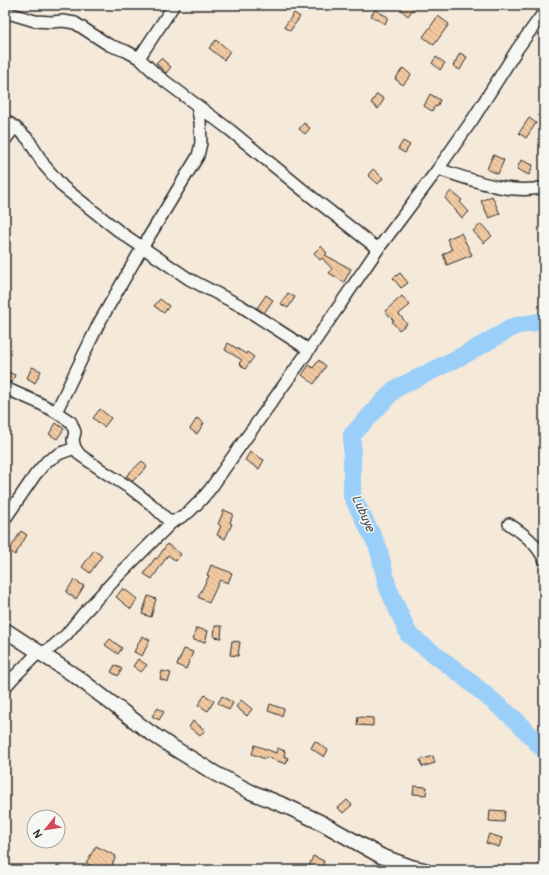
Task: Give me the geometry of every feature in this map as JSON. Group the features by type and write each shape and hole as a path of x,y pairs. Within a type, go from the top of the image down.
{"street":[{"path":"139,58 174,5"},
{"path":"5,12 35,21 75,23 109,45 126,51 139,58 158,76 230,130 378,249"},
{"path":"5,687 39,652 44,652 52,648 118,576 171,524 189,512 211,488 309,350 378,249 438,169 473,119 518,48 544,12"},
{"path":"56,412 99,323 142,248 198,156 201,143 200,121 197,106"},
{"path":"5,120 28,139 44,165 63,187 120,232 189,278 246,309 309,350"},
{"path":"5,140 15,127"},
{"path":"438,169 502,188 540,188 544,177"},
{"path":"5,388 37,402 71,422 75,432 73,440 75,448 80,455 106,474 136,492 152,505 171,524"},
{"path":"5,519 35,475 47,461 61,453 75,448"},
{"path":"509,524 532,542 544,559"},
{"path":"5,630 77,677 148,731 216,774 251,792 322,823 381,856 424,870"}],"building":[{"path":"404,5 416,5 408,16 401,10"},
{"path":"375,10 388,17 385,24 371,16"},
{"path":"294,13 300,17 290,31 284,27"},
{"path":"438,16 449,24 434,45 423,37"},
{"path":"216,40 230,51 224,60 209,48"},
{"path":"460,53 467,57 460,70 453,66"},
{"path":"436,57 445,63 440,70 432,63"},
{"path":"161,58 171,67 166,73 156,63"},
{"path":"403,68 411,75 403,85 395,79"},
{"path":"377,94 384,99 378,109 371,103"},
{"path":"430,94 440,100 437,107 435,106 432,111 424,106"},
{"path":"529,118 536,123 526,138 519,133"},
{"path":"304,123 310,128 305,134 299,129"},
{"path":"403,141 410,145 405,153 398,149"},
{"path":"493,155 504,160 498,174 487,169"},
{"path":"521,160 533,165 529,175 517,169"},
{"path":"373,169 383,178 378,184 368,175"},
{"path":"451,191 462,200 460,202 469,212 462,218 445,198"},
{"path":"492,196 500,214 489,218 481,201"},
{"path":"481,224 492,236 484,243 473,231"},
{"path":"461,233 472,255 447,265 443,254 452,250 447,239"},
{"path":"321,246 327,253 325,255 351,269 344,282 329,273 332,269 322,258 320,260 314,253"},
{"path":"400,273 408,283 401,288 393,278"},
{"path":"288,293 295,297 288,308 281,304"},
{"path":"266,295 273,300 264,313 257,308"},
{"path":"402,296 410,305 399,314 407,324 399,330 392,322 394,321 385,311"},
{"path":"160,299 169,306 164,313 154,306"},
{"path":"228,343 254,357 245,369 239,363 242,360 225,350"},
{"path":"319,360 326,366 314,384 302,375 309,365 313,368"},
{"path":"32,367 41,371 35,383 27,378"},
{"path":"8,372 15,375 12,383 5,381"},
{"path":"100,409 111,418 104,427 93,418"},
{"path":"197,418 204,423 197,434 190,429"},
{"path":"56,423 64,429 57,439 49,434"},
{"path":"250,452 264,460 259,469 245,460"},
{"path":"142,461 147,467 133,481 126,476"},
{"path":"224,510 233,514 230,523 232,524 225,539 217,535 221,526 218,524"},
{"path":"21,531 27,535 15,555 9,551"},
{"path":"167,544 181,554 176,561 168,555 152,579 144,574"},
{"path":"94,550 102,556 90,573 82,567"},
{"path":"211,565 232,573 228,583 220,580 209,603 198,597 209,576 207,575"},
{"path":"74,580 84,586 76,599 66,592"},
{"path":"123,588 137,599 131,609 116,597"},
{"path":"148,596 156,599 151,617 142,614"},
{"path":"215,626 222,626 221,638 214,637"},
{"path":"196,628 208,631 205,642 193,640"},
{"path":"142,636 150,640 142,656 134,652"},
{"path":"110,639 122,648 118,654 105,645"},
{"path":"232,641 240,642 238,656 230,655"},
{"path":"184,649 193,652 186,669 177,665"},
{"path":"138,659 147,665 141,672 133,666"},
{"path":"115,665 122,669 118,676 111,672"},
{"path":"162,671 171,673 168,682 160,679"},
{"path":"205,695 214,701 208,711 198,705"},
{"path":"222,696 233,703 229,710 218,703"},
{"path":"241,700 252,709 247,716 236,707"},
{"path":"270,704 284,709 282,716 268,711"},
{"path":"158,708 164,712 159,720 152,716"},
{"path":"358,717 373,718 373,726 357,725"},
{"path":"193,721 205,730 200,736 189,727"},
{"path":"315,741 328,750 324,757 311,748"},
{"path":"255,745 276,753 277,748 285,751 284,756 288,758 286,764 252,754"},
{"path":"433,756 435,763 422,767 420,760"},
{"path":"414,786 427,787 426,795 413,794"},
{"path":"347,800 352,805 343,813 338,808"},
{"path":"490,810 505,811 504,822 489,821"},
{"path":"489,834 502,838 499,847 486,843"},
{"path":"96,846 116,856 110,870 97,870 86,863"},
{"path":"313,856 324,861 321,870 309,866"}],"waterway":[{"name":"Lubuye","path":"544,321 515,326 466,354 395,389 352,435 352,496 378,547 388,588 409,635 458,672 517,721 544,750"}]}
